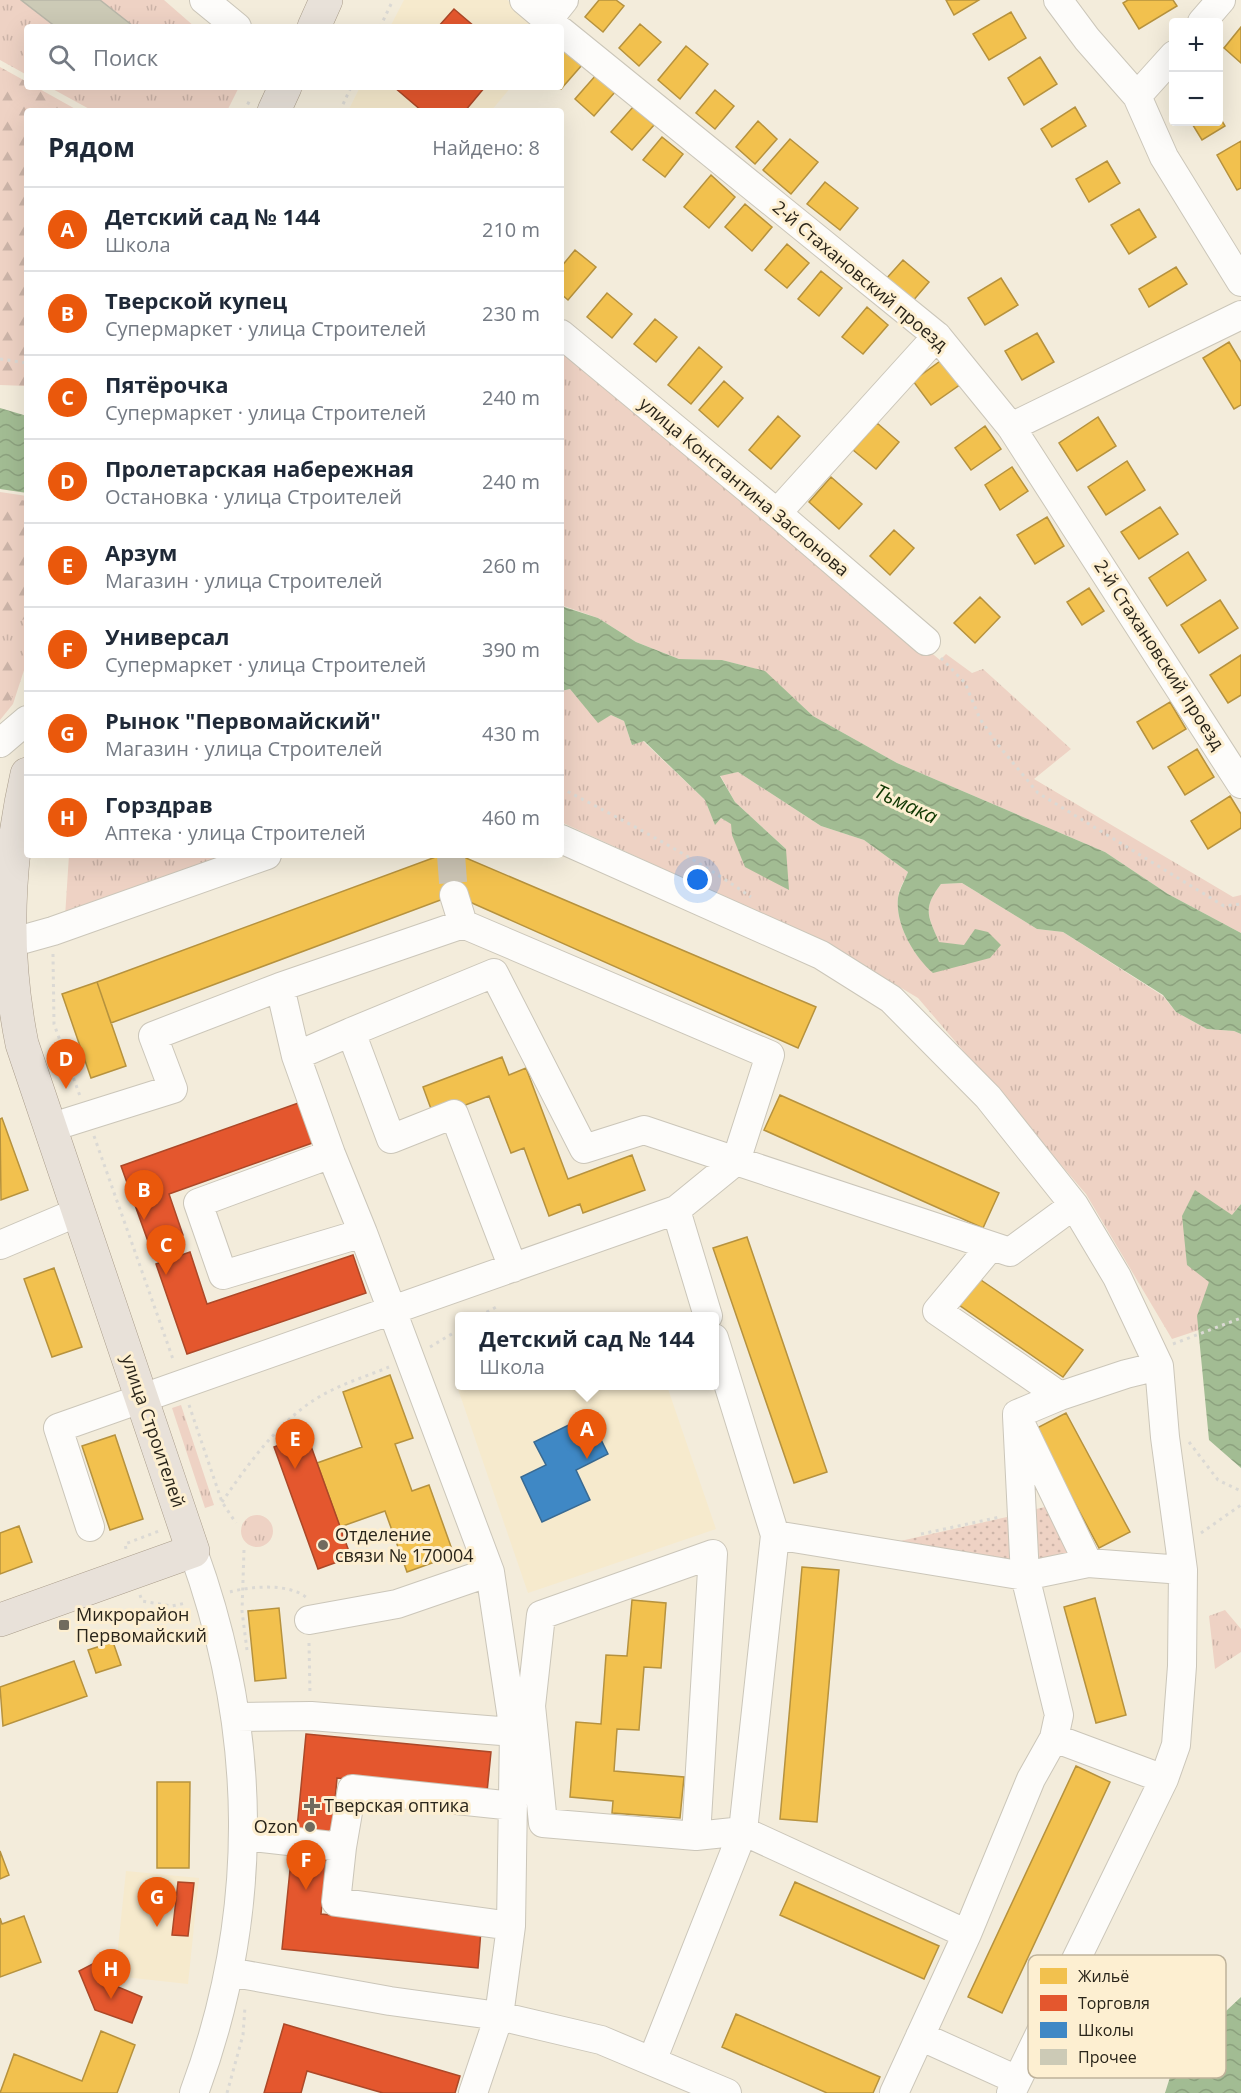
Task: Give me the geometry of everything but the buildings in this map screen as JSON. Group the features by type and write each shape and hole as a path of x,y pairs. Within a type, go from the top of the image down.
{"main road":[{"path":"315,24 326,0"},
{"name":"улица Строителей","path":"24,791 13,854 5,941 21,1035 49,1128 143,1398 193,1551"},
{"path":"0,1620 193,1551"}],"street":[{"name":"2-й Стахановский проезд","path":"524,0 557,20"},
{"path":"1058,0 1087,39 1137,96 1164,157 1241,282"},
{"path":"1205,18 1221,0"},
{"path":"206,1 233,24"},
{"name":"2-й Стахановский проезд","path":"564,26 937,336 1011,427 1241,784"},
{"path":"1137,96 1169,60"},
{"path":"1011,427 1241,315"},
{"name":"улица Константина Заслонова","path":"564,336 777,513 926,641"},
{"path":"777,513 937,336"},
{"path":"0,743 24,723"},
{"path":"564,840 821,955 891,999 988,1097 1074,1205 1117,1277 1159,1366 1165,1437 1181,1558 1182,1666 1176,1746 1164,1779 1078,1955"},
{"path":"5,941 53,931 259,858"},
{"path":"454,895 463,924"},
{"path":"49,1128 173,1089 153,1036 280,987 463,924 770,1055 736,1161 676,1210 58,1428 90,1527"},
{"path":"296,1056 494,973 584,1149 644,1130 1010,1252 1074,1205"},
{"path":"280,987 296,1056 331,1154 411,1359 490,1572 514,1732 511,1926 499,2016 473,2093"},
{"path":"351,1032 391,1139 454,1114 513,1268"},
{"path":"331,1154 198,1203 223,1275 363,1233"},
{"path":"676,1210 707,1312"},
{"path":"0,1245 78,1212"},
{"path":"991,1245 937,1311 1060,1396"},
{"path":"652,2061 743,1831 775,1535 719,1354"},
{"path":"894,2093 967,1934 1031,1779 1054,1738 1059,1715 1025,1576 1017,1414 1060,1396 1126,1374 1159,1366"},
{"path":"1017,1416 1088,1563"},
{"path":"775,1535 1025,1576 1088,1563 1181,1558"},
{"name":"улица Строителей","path":"193,1551 221,1637 237,1717 244,1836 238,1916 229,1972 212,2040 194,2093"},
{"path":"696,1836 713,1554 541,1615 531,1706 543,1823 696,1836 743,1831 967,1934"},
{"path":"309,1620 397,1604 490,1572"},
{"path":"237,1717 310,1716 514,1732"},
{"path":"1054,1738 1164,1779"},
{"path":"511,1926 336,1902 342,1846 352,1789 513,1806"},
{"path":"244,1836 342,1846"},
{"path":"229,1972 390,2001 499,2016 601,2040 727,2093"},
{"path":"920,2036 1014,2086 1028,2057"}],"path":[{"path":"381,24 393,0"},
{"path":"341,108 350,90"},
{"path":"0,359 24,363"},
{"path":"926,641 964,683 980,719 1038,793 1224,906 1241,904"},
{"path":"53,931 54,1024 222,1502 236,1523"},
{"path":"488,1312 498,1306"},
{"path":"1178,1342 1241,1318"},
{"path":"222,1502 240,1476 284,1423 330,1390 411,1359 455,1332"},
{"path":"1186,1438 1218,1479 1241,1491"},
{"path":"1181,1558 1241,1505"},
{"path":"919,1534 1022,1512"},
{"path":"309,1620 310,1716"}],"shaded area":[{"path":"404,0 507,0 537,24 392,24"},
{"path":"358,90 508,90 494,108 350,108"},
{"path":"458,1390 668,1390 716,1529 528,1593"},
{"path":"126,1871 199,1878 188,1984 115,1976"}],"green space":[{"path":"0,0 164,0 192,24 24,24 24,73 0,60"},
{"path":"0,67 24,80 24,90 41,90 74,108 24,108 24,386 0,385"},
{"path":"54,90 238,90 228,108 88,108"},
{"path":"564,348 940,660 946,654 972,673 983,669 1071,749 1034,779 1233,897 1241,895 1241,933 1168,894 1105,852 897,763 813,716 764,671 722,660 679,659 636,642 598,618 564,606"},
{"path":"0,492 24,496 24,670 13,704 0,720"},
{"path":"0,497 24,501 24,619 0,623"},
{"path":"0,645 11,653 17,669 10,687 12,698 0,707"},
{"path":"570,689 598,722 611,715 624,721 632,745 643,741 705,800 715,824 721,818 732,824 732,835 786,849 735,802 720,775 738,772 821,826 864,840 908,872 898,895 900,918 913,949 933,972 949,967 964,945 939,943 930,919 929,906 941,884 962,883 1037,929 1063,932 1163,996 1176,1012 1207,1029 1234,1031 1241,1034 1241,1204 1232,1216 1198,1316 1199,1330 1172,1339 1086,1194 918,998 833,947 564,823 564,690"},
{"path":"69,858 232,858 65,917"},
{"path":"181,1405 214,1505 205,1508 172,1408"},
{"path":"1058,1504 1087,1562 1026,1574 1023,1512"},
{"path":"1020,1514 1024,1573 865,1549"},
{"path":"257,1515 269,1519 273,1531 269,1543 257,1547 245,1543 241,1531 245,1519"},
{"path":"1225,1610 1241,1629 1241,1652 1215,1669 1209,1616"}],"water":[{"path":"0,408 24,415 24,493 0,489"},
{"name":"Тьмака","path":"564,607 598,618 636,642 679,659 722,660 765,671 813,716 897,763 1105,852 1168,894 1241,933 1241,1034 1234,1031 1207,1029 1176,1012 1163,995 1063,932 1037,929 962,883 941,884 931,900 930,919 939,942 964,945 975,929 988,932 1001,945 990,958 933,973 919,958 907,939 900,918 898,898 908,872 864,840 821,826 738,772 720,776 735,802 786,849 789,890 745,867 732,835 731,824 721,818 715,825 705,800 644,741 632,745 624,721 611,715 598,723 570,689 564,690"},
{"path":"1195,1190 1232,1215 1241,1204 1241,1468 1209,1440 1197,1316 1209,1282 1187,1265 1182,1216"},
{"path":"1241,1997 1241,2093 1165,2093 1170,2078 1226,2078 1226,2011"}],"tunnel":[{"path":"451,858 454,895"}],"place":[{"name":"Пролетарская набережная","path":"66,1089"},
{"name":"Тверской купец","path":"144,1220"},
{"name":"Пятёрочка","path":"166,1275"},
{"name":"Детский сад № 144","path":"587,1459"},
{"name":"Арзум","path":"295,1469"},
{"name":"Отделение связи № 170004","path":"323,1545"},
{"name":"Микрорайон Первомайский","path":"64,1625"},
{"name":"Тверская оптика","path":"312,1806"},
{"name":"Ozon","path":"310,1827"},
{"name":"Универсал","path":"306,1890"},
{"name":"Рынок \"Первомайский\"","path":"157,1927"},
{"name":"Горздрав","path":"111,1999"}]}
